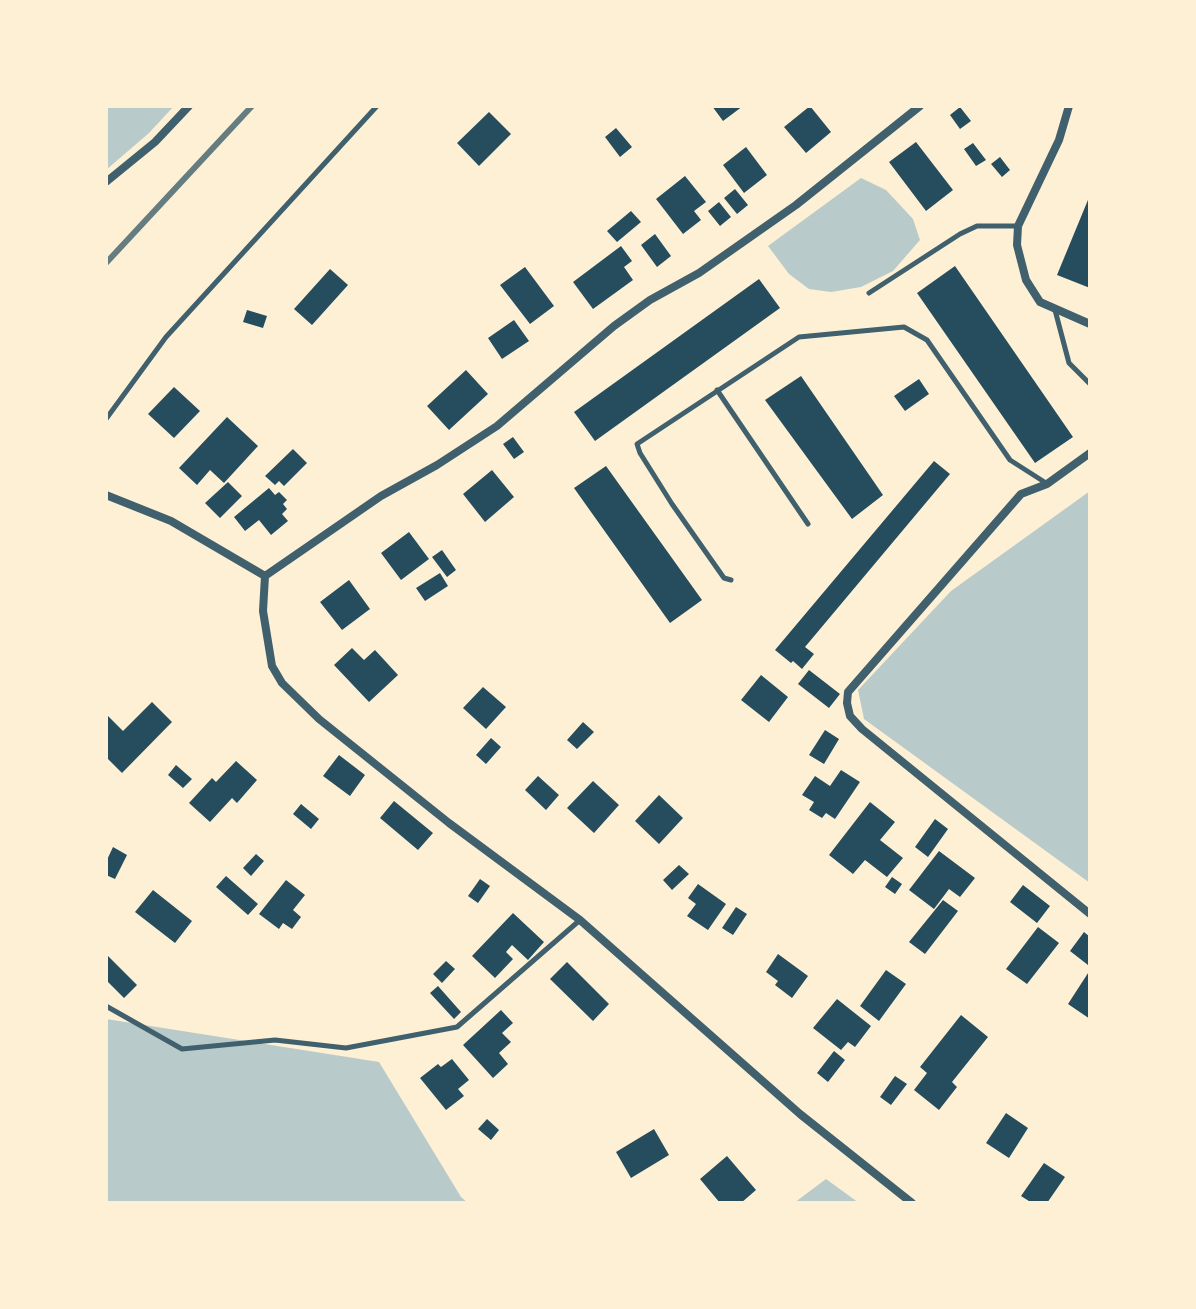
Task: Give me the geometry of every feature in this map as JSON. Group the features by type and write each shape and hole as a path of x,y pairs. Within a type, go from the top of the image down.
{"street":[{"path":"106,182 155,142 189,106"},
{"path":"265,576 381,496 497,426 614,326 650,300 699,273 796,205 920,106"},
{"path":"1069,106 1059,140 1018,226 1017,245 1026,280 1040,302 1090,324"},
{"path":"1090,453 1047,484 1021,494 848,692 847,703 850,716 862,729 1090,914"},
{"path":"106,495 171,521 265,576"},
{"path":"265,576 263,611 272,666 282,683 319,719 437,813 580,920 800,1114 912,1203"}],"lane":[{"path":"106,419 166,337 377,106"},
{"path":"869,293 977,226 1018,226"},
{"path":"1055,310 1069,363 1090,384"},
{"path":"731,580 724,578 679,514 637,444 799,337 904,327 927,340 1010,460 1047,484"},
{"path":"717,390 808,524"},
{"path":"106,1006 182,1049 275,1040 346,1048 457,1027 580,920"}],"shaded area":[{"path":"106,106 174,106 149,133 106,170"},
{"path":"861,178 886,190 913,219 920,240 893,271 861,287 831,292 809,289 789,274 768,246"},
{"path":"1090,491 1090,883 864,719 858,690 951,591"},
{"path":"106,1019 379,1062 461,1197 468,1203 106,1203"},
{"path":"826,1179 859,1203 794,1203"}],"building":[{"path":"712,106 743,106 723,121"},
{"path":"810,106 831,132 806,153 784,127"},
{"path":"960,107 971,121 960,129 950,115"},
{"path":"489,112 511,134 479,166 457,143"},
{"path":"616,128 632,147 620,157 605,137"},
{"path":"916,142 953,190 926,211 889,162"},
{"path":"973,143 986,160 976,166 964,149"},
{"path":"746,147 767,175 744,193 723,165"},
{"path":"1000,157 1010,170 1002,177 991,164"},
{"path":"685,176 706,202 694,211 701,220 683,234 656,199"},
{"path":"735,189 748,205 737,214 724,198"},
{"path":"1090,195 1090,288 1057,275"},
{"path":"719,202 731,217 720,226 708,211"},
{"path":"631,211 641,222 617,242 607,231"},
{"path":"655,234 671,256 657,267 641,245"},
{"path":"621,246 632,261 624,267 633,280 593,309 573,282"},
{"path":"955,266 1073,437 1035,463 917,293"},
{"path":"525,267 554,306 530,324 500,285"},
{"path":"330,269 348,285 312,325 294,309"},
{"path":"759,279 780,308 595,441 574,412"},
{"path":"247,310 267,316 263,328 243,322"},
{"path":"514,320 529,341 502,359 488,338"},
{"path":"466,370 488,394 449,430 427,406"},
{"path":"801,376 883,495 852,519 765,400"},
{"path":"919,379 929,394 905,411 894,396"},
{"path":"174,387 200,411 174,438 148,414"},
{"path":"227,417 258,446 224,483 210,470 197,485 179,468"},
{"path":"513,437 524,452 514,459 503,444"},
{"path":"293,449 307,463 284,486 279,481 275,485 265,476"},
{"path":"934,461 950,474 805,647 814,654 802,669 793,661 791,663 775,650"},
{"path":"606,466 702,600 670,623 574,488"},
{"path":"492,470 514,497 485,522 463,494"},
{"path":"228,482 242,496 220,518 205,503"},
{"path":"269,488 275,495 279,492 287,500 283,504 287,509 282,514 288,521 271,535 259,520 245,531 234,517"},
{"path":"409,532 429,559 401,580 381,553"},
{"path":"442,550 456,570 447,577 432,557"},
{"path":"440,573 448,586 425,601 416,588"},
{"path":"349,580 370,609 342,630 320,602"},
{"path":"352,648 364,660 375,650 398,675 369,702 334,665"},
{"path":"809,670 840,694 829,708 798,684"},
{"path":"761,675 788,697 769,722 741,700"},
{"path":"483,687 506,707 486,729 463,708"},
{"path":"152,702 172,722 122,773 106,757 106,714 123,731"},
{"path":"583,722 594,732 577,749 567,740"},
{"path":"825,730 839,739 824,764 809,755"},
{"path":"491,738 501,747 486,764 476,755"},
{"path":"339,755 365,775 350,796 323,776"},
{"path":"236,761 257,780 237,803 232,798 210,822 189,803 212,778 216,782"},
{"path":"176,765 192,779 183,788 168,775"},
{"path":"841,770 860,782 835,819 826,813 822,818 809,810 814,802 802,795 815,776 830,786"},
{"path":"538,776 559,795 546,810 525,790"},
{"path":"593,781 619,805 594,833 567,808"},
{"path":"659,795 683,818 659,844 635,821"},
{"path":"394,801 433,833 418,850 380,818"},
{"path":"870,802 895,822 880,840 903,858 887,877 865,860 853,874 829,855"},
{"path":"301,804 319,819 311,829 293,814"},
{"path":"935,819 948,829 928,857 915,847"},
{"path":"113,847 127,855 115,879 106,875 106,862"},
{"path":"939,851 975,878 960,897 949,889 934,909 909,890"},
{"path":"256,854 264,861 251,876 243,868"},
{"path":"679,865 689,874 672,890 663,880"},
{"path":"226,876 258,904 248,915 216,887"},
{"path":"892,877 902,884 895,894 885,887"},
{"path":"480,879 490,886 478,903 468,896"},
{"path":"286,880 305,895 293,910 301,917 292,929 283,923 279,929 259,914"},
{"path":"698,884 726,904 708,930 687,916 696,904 688,898"},
{"path":"1023,885 1050,906 1037,923 1010,902"},
{"path":"153,890 192,921 175,943 135,912"},
{"path":"943,900 958,911 925,954 909,942"},
{"path":"736,907 747,914 733,935 722,928"},
{"path":"513,913 544,942 528,960 512,945 506,952 513,959 495,978 472,956"},
{"path":"1038,927 1059,943 1027,984 1006,969"},
{"path":"1084,932 1090,937 1088,965 1070,951"},
{"path":"106,954 137,985 124,998 106,980"},
{"path":"778,954 808,976 792,998 775,985 778,981 766,972"},
{"path":"446,961 455,969 442,983 433,974"},
{"path":"567,962 609,1004 593,1021 550,979"},
{"path":"886,970 906,984 879,1021 860,1006"},
{"path":"1090,970 1090,1019 1068,1004"},
{"path":"438,986 461,1012 454,1019 430,993"},
{"path":"837,999 871,1026 855,1047 848,1042 841,1050 813,1028"},
{"path":"501,1010 513,1023 502,1033 511,1042 499,1053 508,1064 493,1078 463,1045"},
{"path":"961,1015 988,1037 952,1082 957,1087 939,1110 914,1090 927,1073 920,1067"},
{"path":"834,1051 845,1060 828,1082 817,1073"},
{"path":"452,1059 469,1080 458,1089 464,1096 446,1110 420,1078 438,1064 441,1067"},
{"path":"895,1076 907,1084 891,1105 880,1097"},
{"path":"1006,1113 1028,1128 1009,1158 986,1143"},
{"path":"487,1119 499,1130 491,1140 478,1129"},
{"path":"654,1129 669,1155 631,1178 616,1152"},
{"path":"727,1156 756,1190 741,1203 720,1203 700,1179"},
{"path":"1044,1163 1065,1177 1047,1203 1032,1203 1021,1196"}],"railway":[{"path":"106,263 252,106"}]}
